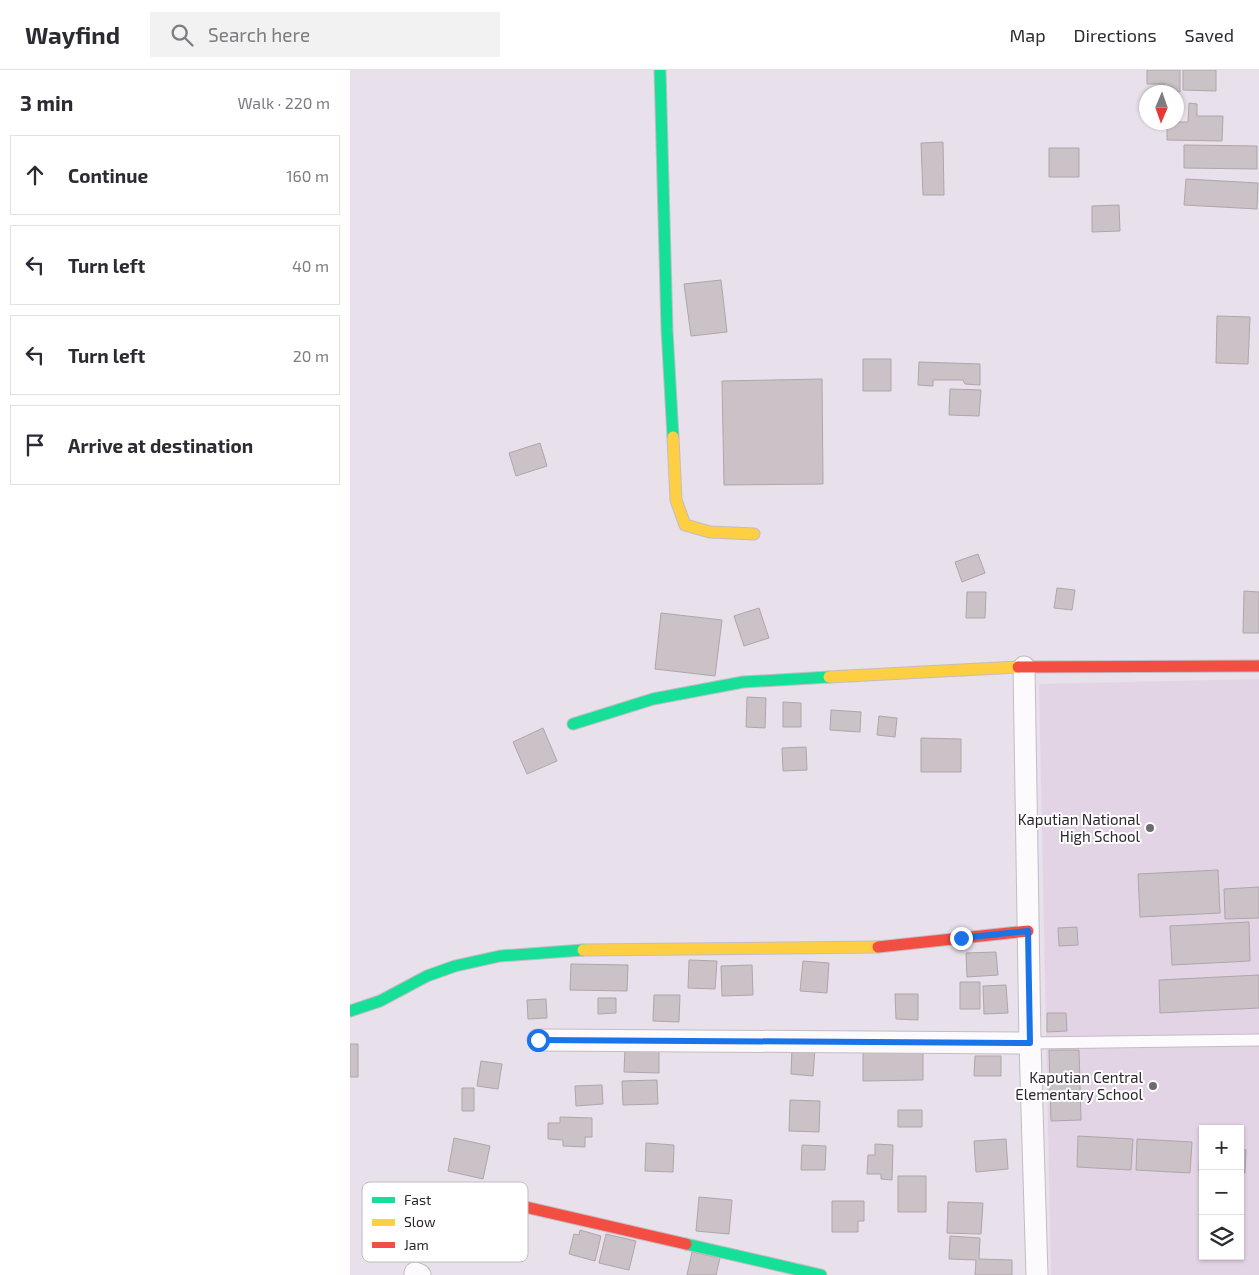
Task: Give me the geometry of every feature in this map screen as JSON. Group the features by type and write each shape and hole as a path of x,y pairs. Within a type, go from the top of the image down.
{"street":[{"path":"660,70 667,330 676,500 685,525 694,530 713,533 754,534"},
{"path":"573,724 653,699 743,682 1024,667 1259,666"},
{"path":"1024,667 1030,1043 1037,1275"},
{"path":"350,1011 380,1001 427,976 455,966 500,956 569,950 888,947 1028,931"},
{"path":"538,1040 1030,1043"},
{"path":"528,1207 821,1275"}],"lane":[{"path":"1030,1043 1259,1040"}],"shaded area":[{"path":"1259,679 1259,1275 1051,1275 1039,684"}],"building":[{"path":"1147,70 1180,70 1180,85 1147,84"},
{"path":"1183,70 1216,70 1216,91 1184,90"},
{"path":"1189,103 1197,104 1197,116 1223,116 1222,141 1167,140 1167,130 1184,130 1184,122 1188,122"},
{"path":"943,142 944,195 923,195 921,143"},
{"path":"1184,145 1257,146 1257,169 1184,168"},
{"path":"1049,148 1079,148 1079,177 1049,177"},
{"path":"1186,179 1258,183 1257,209 1184,205"},
{"path":"1119,205 1120,231 1092,232 1092,206"},
{"path":"721,280 727,332 691,336 684,284"},
{"path":"1217,316 1250,317 1248,364 1216,363"},
{"path":"863,359 891,359 891,391 863,391"},
{"path":"919,362 980,364 980,385 965,384 963,380 933,380 933,386 918,385"},
{"path":"822,379 823,484 724,485 722,381"},
{"path":"950,389 981,390 979,416 949,415"},
{"path":"540,443 547,466 516,476 509,453"},
{"path":"978,554 985,573 962,582 955,562"},
{"path":"1057,588 1075,590 1072,610 1054,608"},
{"path":"1244,591 1259,592 1259,633 1243,633"},
{"path":"967,592 986,592 985,618 966,618"},
{"path":"759,608 769,638 744,646 734,616"},
{"path":"661,613 722,620 715,676 655,669"},
{"path":"747,697 766,698 765,728 746,727"},
{"path":"783,702 801,703 801,727 783,727"},
{"path":"831,710 861,712 860,732 830,730"},
{"path":"879,716 897,718 895,737 877,735"},
{"path":"543,728 557,761 527,774 513,742"},
{"path":"921,738 961,739 961,772 921,772"},
{"path":"806,747 807,770 783,771 782,748"},
{"path":"1218,870 1220,913 1140,917 1138,874"},
{"path":"1259,887 1259,918 1225,919 1224,889"},
{"path":"1249,922 1250,961 1172,965 1170,926"},
{"path":"1077,927 1078,945 1059,946 1058,928"},
{"path":"996,952 998,975 967,977 966,953"},
{"path":"689,960 717,961 715,989 688,988"},
{"path":"803,961 829,963 827,993 800,991"},
{"path":"571,964 628,965 627,991 570,990"},
{"path":"752,965 753,995 722,996 721,966"},
{"path":"1259,975 1259,1008 1160,1013 1159,980"},
{"path":"960,982 980,982 980,1009 960,1009"},
{"path":"1006,985 1008,1013 984,1014 983,986"},
{"path":"895,994 918,994 918,1020 896,1019"},
{"path":"654,995 680,995 679,1022 653,1021"},
{"path":"598,998 616,998 616,1013 598,1014"},
{"path":"546,999 547,1018 528,1019 527,1000"},
{"path":"1047,1013 1066,1013 1067,1031 1047,1032"},
{"path":"350,1044 358,1044 358,1077 350,1077"},
{"path":"792,1047 815,1048 813,1076 791,1074"},
{"path":"625,1049 659,1050 659,1073 624,1072"},
{"path":"1049,1050 1079,1050 1081,1120 1051,1121"},
{"path":"923,1051 923,1080 863,1081 863,1052"},
{"path":"975,1056 1001,1056 1001,1076 974,1076"},
{"path":"481,1061 502,1064 498,1089 477,1086"},
{"path":"657,1080 658,1104 623,1105 622,1081"},
{"path":"602,1085 603,1104 576,1106 575,1086"},
{"path":"462,1088 474,1088 474,1111 462,1111"},
{"path":"790,1100 820,1101 819,1132 789,1131"},
{"path":"898,1110 922,1110 922,1127 898,1127"},
{"path":"560,1117 592,1118 592,1137 585,1137 585,1147 563,1146 563,1140 548,1139 548,1123 560,1123"},
{"path":"1078,1136 1133,1139 1131,1170 1077,1167"},
{"path":"454,1138 490,1146 483,1179 448,1171"},
{"path":"1006,1139 1008,1169 976,1172 974,1141"},
{"path":"1137,1139 1192,1142 1190,1173 1136,1170"},
{"path":"646,1143 674,1145 673,1172 645,1171"},
{"path":"875,1144 893,1145 892,1180 881,1179 881,1174 867,1174 868,1155 875,1155"},
{"path":"802,1145 826,1146 825,1170 801,1170"},
{"path":"1244,1150 1246,1150 1244,1173"},
{"path":"898,1176 926,1176 926,1212 898,1212"},
{"path":"699,1197 732,1200 729,1234 696,1231"},
{"path":"832,1201 864,1201 864,1221 858,1221 858,1232 832,1232"},
{"path":"948,1202 983,1203 981,1234 947,1233"},
{"path":"580,1230 601,1236 595,1261 569,1254 574,1234 579,1235"},
{"path":"606,1234 636,1241 629,1270 599,1263"},
{"path":"950,1236 980,1238 979,1259 1012,1260 1012,1275 975,1275 976,1260 949,1259"},
{"path":"692,1252 720,1258 716,1275 687,1275"}],"traffic: fast":[{"path":"660,70 667,330 673,437"},
{"path":"573,724 653,699 743,682 829,677"},
{"path":"350,1011 380,1001 427,976 455,966 500,956 583,950"},
{"path":"686,1244 821,1275"}],"traffic: slow":[{"path":"673,437 676,500 685,525 710,532 754,534"},
{"path":"829,677 1018,667"},
{"path":"583,950 878,947"}],"traffic: jam":[{"path":"1018,667 1259,666"},
{"path":"878,947 1028,931"},
{"path":"528,1208 686,1244"}],"place":[{"name":"Kaputian National High School","path":"1150,828"},
{"name":"Kaputian Central Elementary School","path":"1153,1086"}],"route":[{"path":"538,1040 1030,1043 1028,931 961,938"}]}
